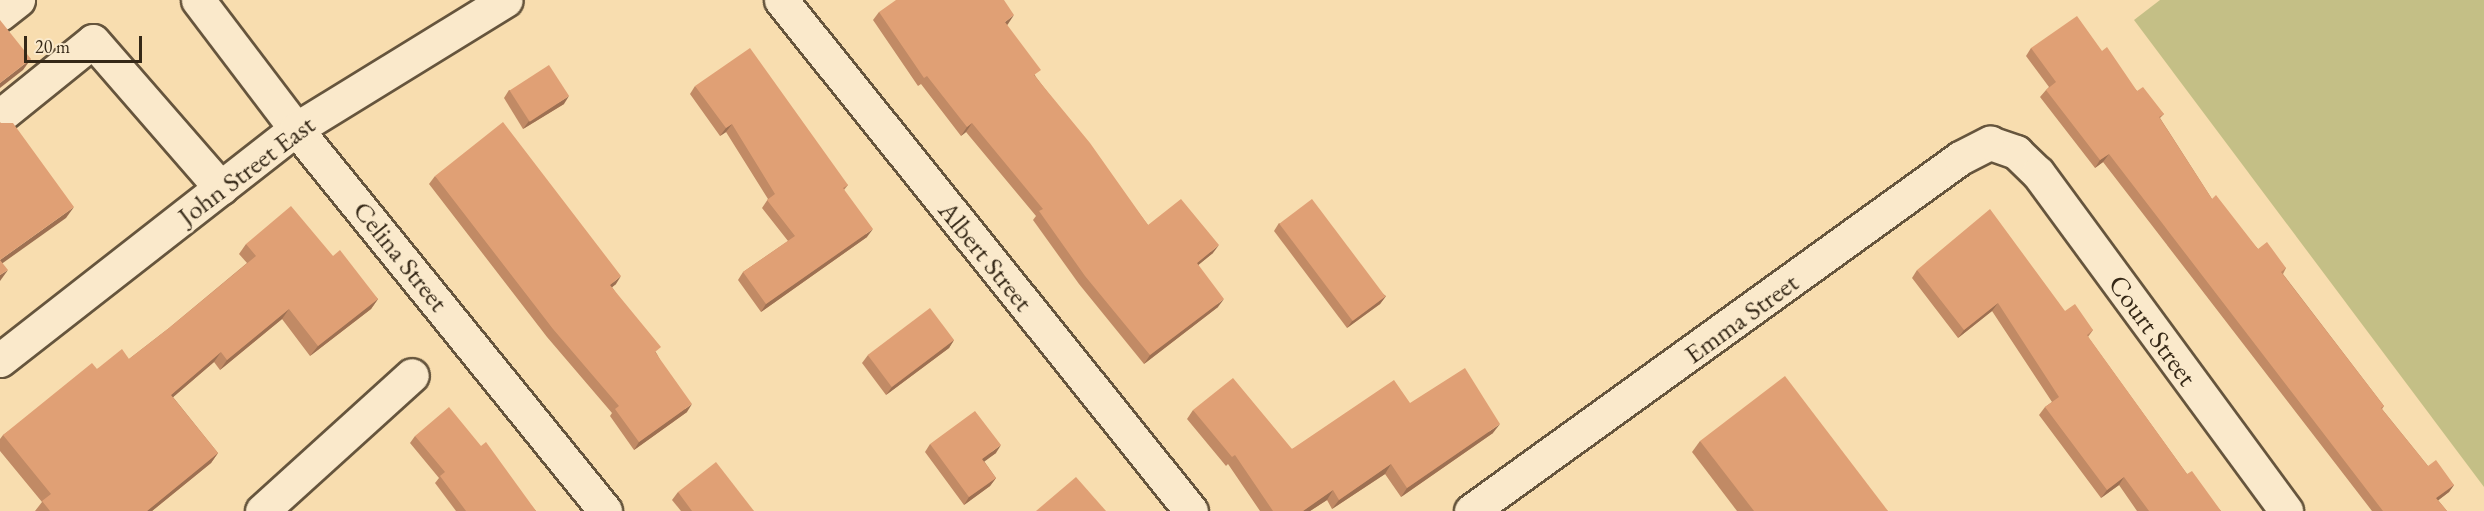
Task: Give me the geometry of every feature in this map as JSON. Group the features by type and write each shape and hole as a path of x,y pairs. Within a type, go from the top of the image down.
{"street":[{"path":"0,14 18,0"},
{"name":"Celina Street","path":"198,0 296,129 605,511"},
{"name":"John Street East","path":"0,360 296,129 507,0"},
{"name":"Albert Street","path":"782,0 1191,511"},
{"path":"0,116 93,41 221,188"},
{"name":"Emma Street","path":"1471,511 1960,158 1990,143 2016,152"},
{"name":"Court Street","path":"2016,152 2038,172 2286,511"},
{"path":"262,511 412,375"}],"shaded area":[{"path":"2160,0 2484,0 2484,487 2134,20"}],"building":[{"path":"896,0 1004,0 1014,15 1005,22 1041,70 1034,75 1090,143 1148,225 1181,199 1219,245 1197,263 1224,299 1150,355 1085,276 1039,211 1043,209 972,123 967,127 927,76 924,78 879,12"},
{"path":"2077,16 2102,51 2107,47 2137,91 2143,87 2164,114 2159,117 2212,199 2216,195 2258,249 2267,242 2286,268 2281,272 2384,406 2381,408 2428,466 2436,460 2454,485 2436,498 2447,511 2383,511 2109,154 2100,160 2046,90 2056,82 2031,48"},
{"path":"0,20 31,59 0,83"},
{"path":"750,48 848,185 843,188 873,229 766,304 743,272 795,236 767,200 775,194 732,124 726,128 695,86"},
{"path":"549,65 569,96 530,122 510,91"},
{"path":"0,122 13,123 74,207 0,260"},
{"path":"503,122 621,276 610,285 661,347 655,352 692,404 639,442 615,409 619,406 553,329 435,176"},
{"path":"1312,199 1385,296 1353,321 1279,224"},
{"path":"291,206 333,256 340,250 378,299 318,346 289,309 227,360 221,352 171,395 218,453 147,511 50,511 42,501 51,494 3,435 92,363 97,369 122,349 129,359 169,328 256,256 246,244"},
{"path":"1990,209 2065,311 2075,304 2093,330 2087,335 2187,474 2192,471 2221,511 2149,511 2124,477 2107,490 2045,407 2059,397 1998,303 1964,330 1917,270"},
{"path":"0,260 8,270 0,275"},
{"path":"930,308 954,340 892,387 868,355"},
{"path":"1465,368 1500,424 1407,488 1391,464 1339,500 1333,490 1303,511 1273,511 1235,455 1232,457 1193,410 1233,378 1292,449 1394,380 1410,403"},
{"path":"1785,376 1888,511 1754,511 1700,441"},
{"path":"449,407 481,446 486,442 536,511 466,511 440,476 445,472 415,436"},
{"path":"975,411 1001,445 982,459 996,478 969,497 930,444"},
{"path":"716,462 754,511 692,511 678,492"},
{"path":"1076,477 1106,511 1036,511"}]}
